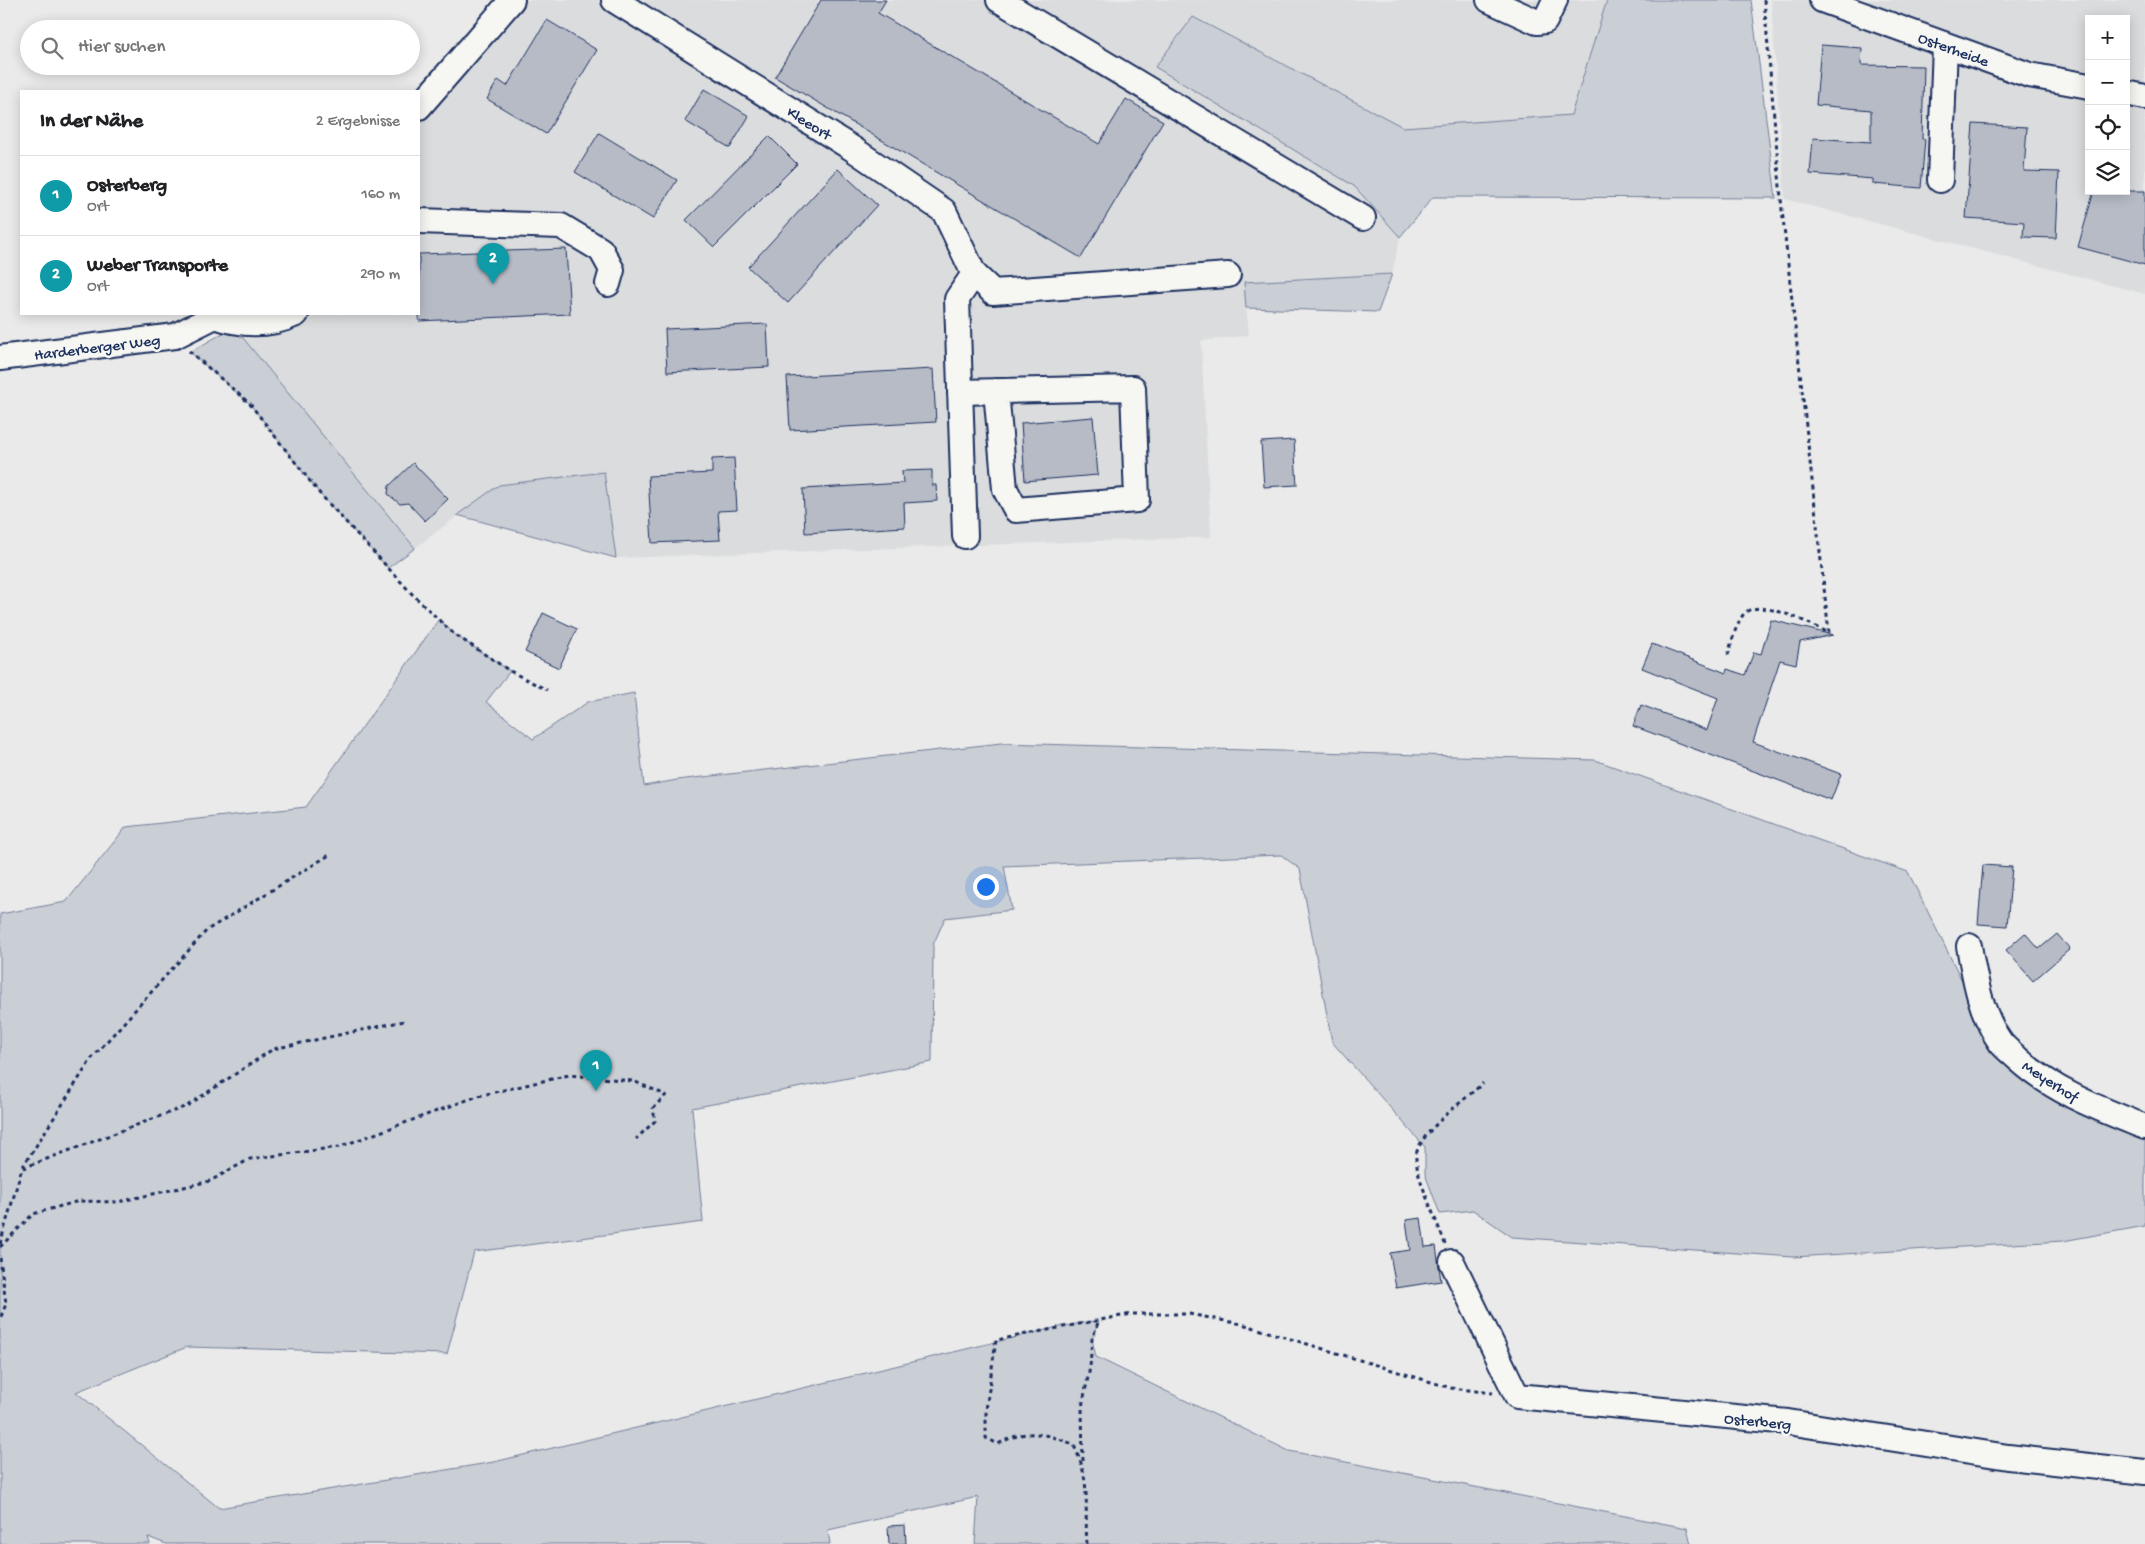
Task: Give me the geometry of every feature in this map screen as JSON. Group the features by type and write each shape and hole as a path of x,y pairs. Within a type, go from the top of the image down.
{"street":[{"path":"420,106 512,0"},
{"name":"Kleeort","path":"614,0 850,147 944,212 974,274"},
{"path":"999,0 1363,218"},
{"path":"1489,0 1537,22 1545,21 1555,0"},
{"name":"Osterheide","path":"1822,0 1868,8 1945,45 2029,75 2085,85"},
{"path":"1940,180 1945,45"},
{"path":"2130,94 2145,96"},
{"path":"420,221 561,226 601,250 612,270 608,284"},
{"path":"964,536 957,299 974,274 993,292 1228,275"},
{"path":"217,315 247,324 272,323 293,315"},
{"name":"Harderberger Weg","path":"0,358 175,336 217,315"},
{"path":"960,392 996,391 1133,388 1137,500 1016,510 1004,489 996,391"},
{"name":"Meyerhof","path":"1969,946 1975,982 1984,1011 2002,1044 2033,1072 2078,1099 2145,1127"},
{"path":"1452,1262 1517,1396"},
{"name":"Osterberg","path":"1517,1396 1788,1422 2008,1456 2145,1472"}],"path":[{"path":"1728,655 1744,613 1752,608 1777,612 1804,621 1829,633 1782,210 1764,0"},
{"path":"175,336 205,366 250,404 320,494 408,589 454,634 510,671 547,690"},
{"path":"0,1246 22,1168 92,1058 207,930 331,854"},
{"path":"22,1168 187,1106 273,1049 404,1021"},
{"path":"0,1246 34,1214 79,1201 118,1202 210,1181 250,1159 339,1147 478,1096 569,1075 633,1081 666,1095 653,1108 655,1121 636,1139"},
{"path":"1452,1262 1418,1173 1416,1155 1426,1134 1483,1083"},
{"path":"0,1258 6,1304 0,1319"},
{"path":"1083,1462 1074,1444 1044,1433 1014,1435 998,1444 986,1438 986,1410 996,1340 1132,1314 1189,1314 1242,1324 1451,1388 1517,1396"},
{"path":"1087,1544 1085,1523 1087,1492 1083,1462 1082,1407 1090,1367 1092,1339 1099,1320"}],"shaded area":[{"path":"524,0 1607,0 1571,115 1403,127 1193,17 1155,67 1354,186 1400,237 1392,274 1244,282 1249,335 1201,341 1211,537 616,558 604,473 499,485 415,548 234,327 245,315 420,315 420,118"},
{"path":"1607,0 1751,0 1776,198 1433,197 1400,237 1354,186 1155,67 1193,17 1403,127 1571,115"},
{"path":"1771,0 2145,0 2145,294 1785,199"},
{"path":"1392,274 1378,312 1246,308 1244,282"},
{"path":"234,327 415,548 388,568 320,494 250,404 190,352"},
{"path":"604,472 616,558 457,515 499,485"},
{"path":"439,619 454,634 510,671 486,702 533,739 588,702 634,693 644,786 677,780 1001,743 1595,760 1908,872 1996,1049 2145,1134 2145,1226 2063,1241 1793,1257 1512,1237 1473,1210 1440,1214 1425,1174 1425,1147 1332,1042 1300,869 1281,855 1004,866 1012,910 945,918 933,945 932,1062 692,1108 703,1222 474,1252 447,1354 187,1347 76,1392 219,1508 494,1462 1054,1328 1099,1320 1092,1339 1096,1357 1289,1451 1687,1528 1691,1544 975,1544 978,1497 828,1530 830,1544 166,1544 148,1537 150,1544 0,1544 0,914 66,902 126,827 306,807"}],"building":[{"path":"821,0 886,0 878,13 1099,144 1126,99 1163,121 1081,258 775,77"},
{"path":"547,20 597,50 546,134 487,99 498,80 507,86"},
{"path":"1821,45 1862,48 1861,65 1924,66 1922,139 1925,139 1921,188 1873,184 1873,179 1810,174 1813,138 1871,142 1871,110 1816,105"},
{"path":"704,89 749,116 730,148 685,121"},
{"path":"1973,124 2027,127 2024,171 2059,172 2056,238 2023,237 2024,222 1966,218"},
{"path":"599,133 677,180 653,219 575,172"},
{"path":"769,136 797,164 714,247 686,220"},
{"path":"838,169 877,205 788,303 748,267"},
{"path":"2130,191 2145,191 2145,265 2078,247 2093,195 2130,195"},
{"path":"566,249 570,314 419,321 420,254"},
{"path":"767,324 769,367 667,372 665,329"},
{"path":"933,369 936,422 790,430 787,377"},
{"path":"1093,417 1098,475 1025,481 1021,423"},
{"path":"1294,440 1297,485 1264,487 1261,442"},
{"path":"734,458 737,510 718,511 720,540 652,543 648,476 712,473 712,459"},
{"path":"413,463 448,499 425,521 408,503 400,504 388,494 389,486"},
{"path":"932,470 932,485 936,485 937,501 904,503 905,527 805,533 803,489 903,483 902,471"},
{"path":"543,613 577,629 559,668 525,652"},
{"path":"1771,620 1833,635 1800,642 1796,664 1780,660 1753,742 1841,774 1831,800 1633,726 1641,705 1707,730 1718,698 1642,668 1652,644 1726,673 1727,669 1745,675 1754,652 1761,654"},
{"path":"1983,865 2012,867 2007,926 1978,924"},
{"path":"2025,933 2039,949 2057,934 2070,949 2033,981 2006,950"},
{"path":"1421,1218 1425,1247 1436,1246 1441,1281 1396,1288 1390,1253 1410,1250 1406,1220"},
{"path":"905,1525 906,1544 889,1544 888,1526"}],"place":[{"name":"Weber Transporte","path":"493,284"},
{"name":"Osterberg","path":"596,1091"}]}
